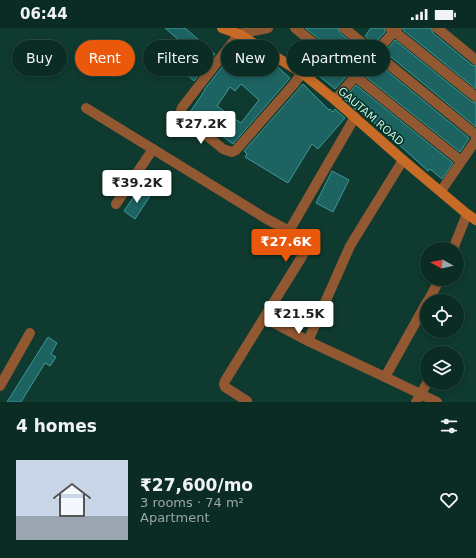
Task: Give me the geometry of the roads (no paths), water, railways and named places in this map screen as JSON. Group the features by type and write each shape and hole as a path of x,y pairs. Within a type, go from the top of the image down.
{"street":[{"name":"GAUTAM ROAD","path":"222,28 239,34 287,64"},
{"path":"268,28 239,34 181,109 181,113 223,149 232,152 236,150 300,76"},
{"path":"295,28 461,161"},
{"path":"344,28 359,40"},
{"path":"437,28 476,60"},
{"path":"385,40 394,29 476,98"},
{"path":"390,65 476,136"},
{"name":"GAUTAM ROAD","path":"306,76 403,160 476,220"},
{"path":"335,100 356,77"},
{"path":"86,108 265,218 289,230 306,241 309,245 224,384 225,387 247,401"},
{"path":"289,230 355,117"},
{"path":"441,191 476,140"},
{"path":"116,204 153,149"},
{"path":"308,341 350,246 403,160"},
{"path":"456,242 467,214"},
{"path":"385,377 420,314"},
{"path":"264,318 308,341 385,377 418,398 437,402"},
{"path":"0,386 30,333"}]}
